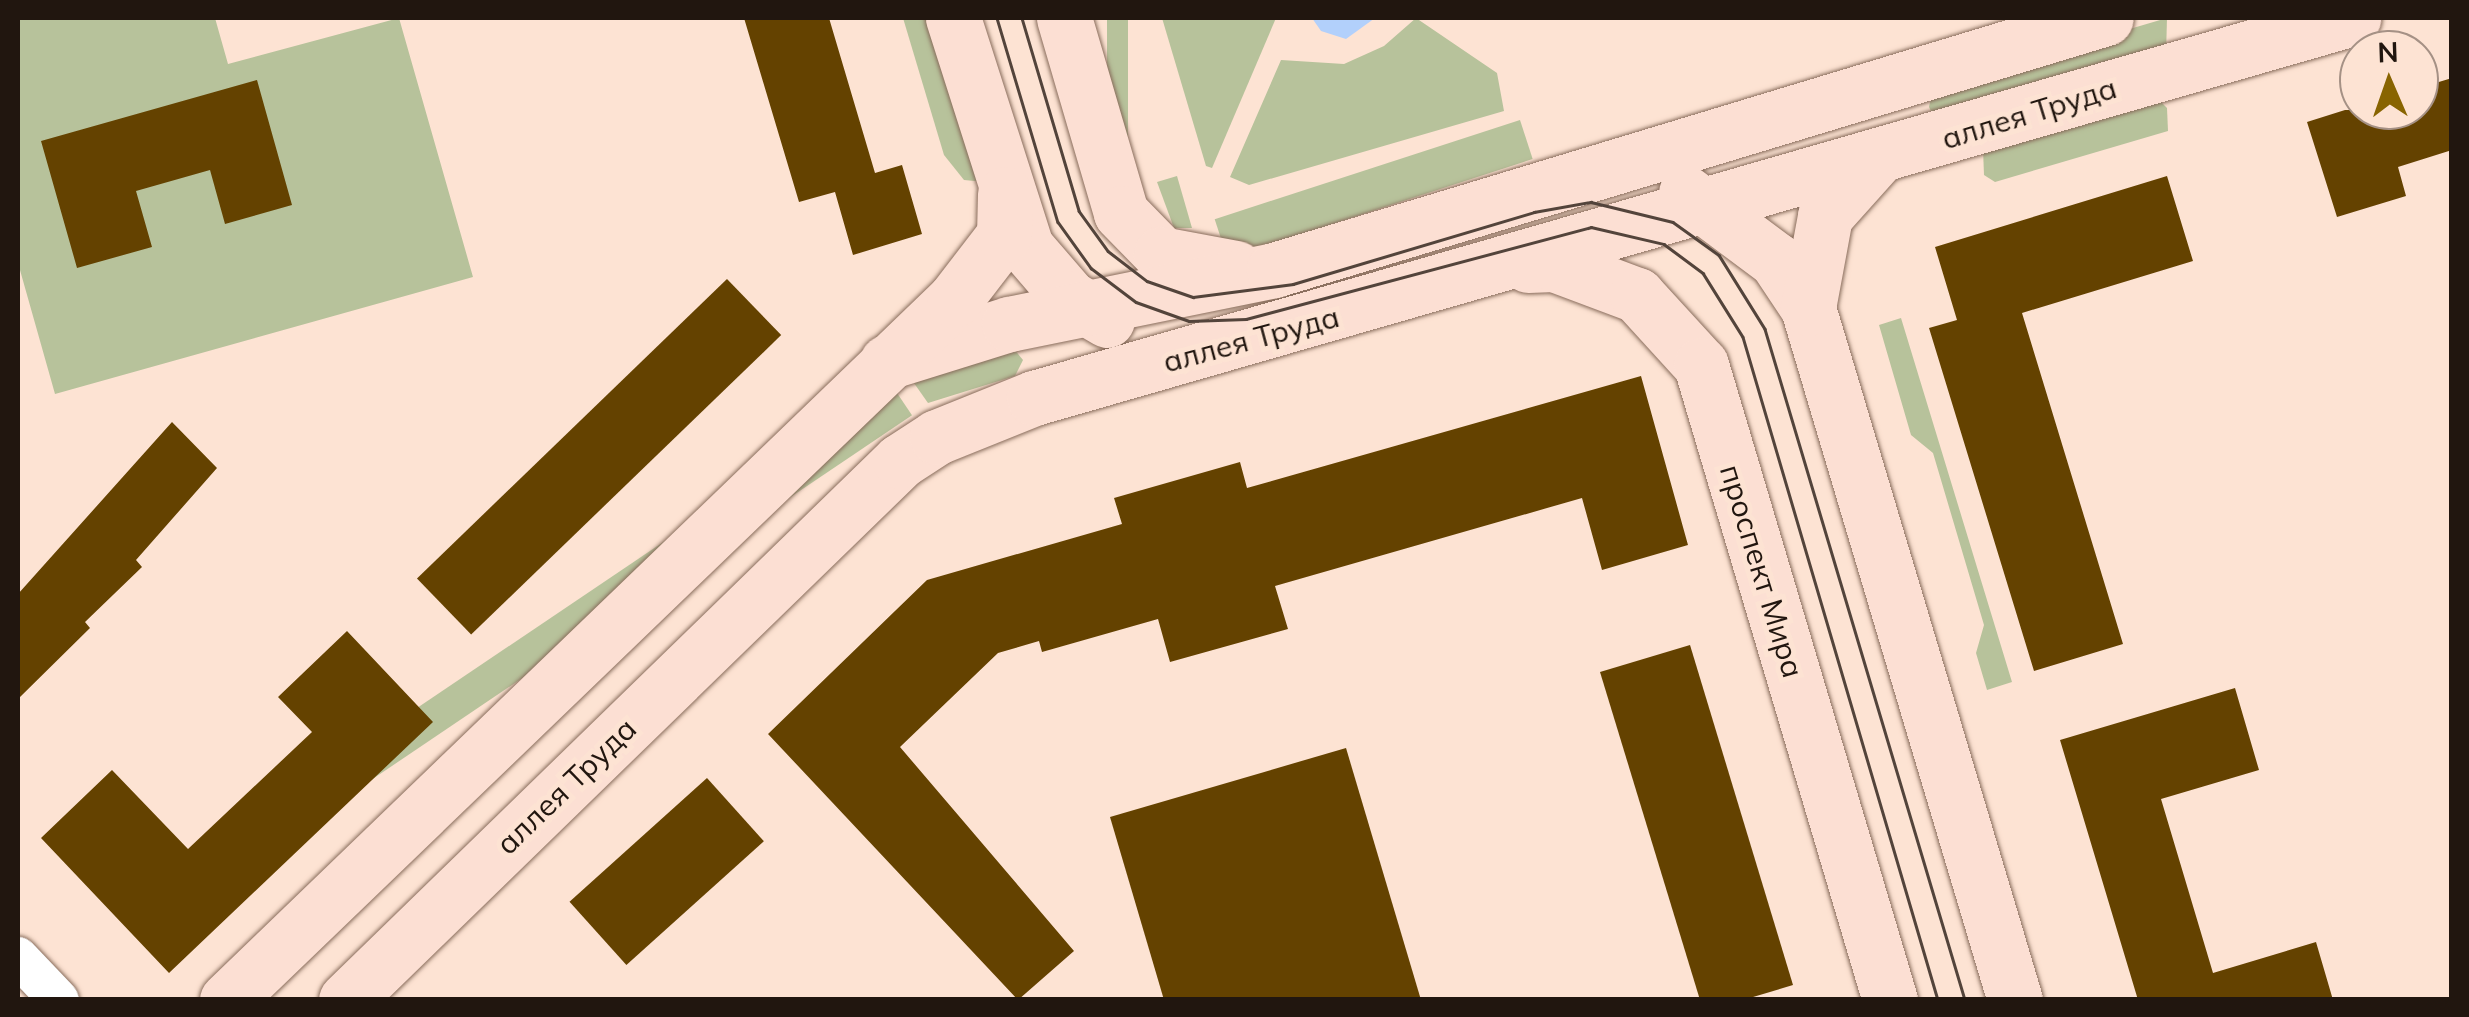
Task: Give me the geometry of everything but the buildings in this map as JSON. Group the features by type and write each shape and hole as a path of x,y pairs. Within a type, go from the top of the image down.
{"main road":[{"path":"953,18 1005,194 1042,271 1087,308 1164,338 1294,328"},
{"path":"1064,18 1132,228 1161,254 1274,270"},
{"name":"аллея Труда","path":"228,1000 887,362 1087,308 1274,270 2106,18"},
{"name":"аллея Труда","path":"346,1000 900,461 1034,398 1294,328 2353,18"},
{"path":"1808,308 1824,216 1877,158"},
{"path":"1576,177 1641,176 1707,207 1776,260 1808,308 2014,1000"},
{"path":"887,362 992,258 1004,235 1005,194"},
{"name":"проспект Мира","path":"1505,266 1554,264 1637,295 1701,365 1890,1000"}],"street":[{"path":"18,957 59,1000"}],"green space":[{"path":"18,18 215,18 228,64 399,18 473,277 55,394 18,263"},
{"path":"903,18 938,18 985,182 964,180 944,155"},
{"path":"1107,18 1128,18 1128,152 1107,152"},
{"path":"1162,18 1276,18 1212,168 1206,166"},
{"path":"1416,18 1497,73 1504,111 1249,185 1230,177 1281,60 1344,64 1384,46"},
{"path":"2167,18 2166,55 1932,113 1929,107 1933,87"},
{"path":"2158,99 2167,108 2168,131 1995,182 1984,175 1983,149"},
{"path":"1520,120 1533,159 1227,258 1215,219"},
{"path":"1177,176 1192,228 1174,228 1157,182"},
{"path":"1901,318 2012,682 1987,690 1976,653 1984,625 1933,453 1911,435 1879,325"},
{"path":"1014,349 1023,360 1015,376 928,403 909,376"},
{"path":"893,387 912,415 182,907 163,879"}],"water":[{"path":"1312,18 1375,18 1346,39 1321,31"}],"tram line":[{"path":"997,18 1058,222 1091,268 1136,302 1189,321 1246,319 1591,227 1664,244 1703,273 1743,337 1938,1000"},
{"path":"1022,18 1079,211 1108,251 1147,281 1193,297 1293,284 1534,212 1591,202 1673,222 1719,255 1765,329 1965,1000"}]}
